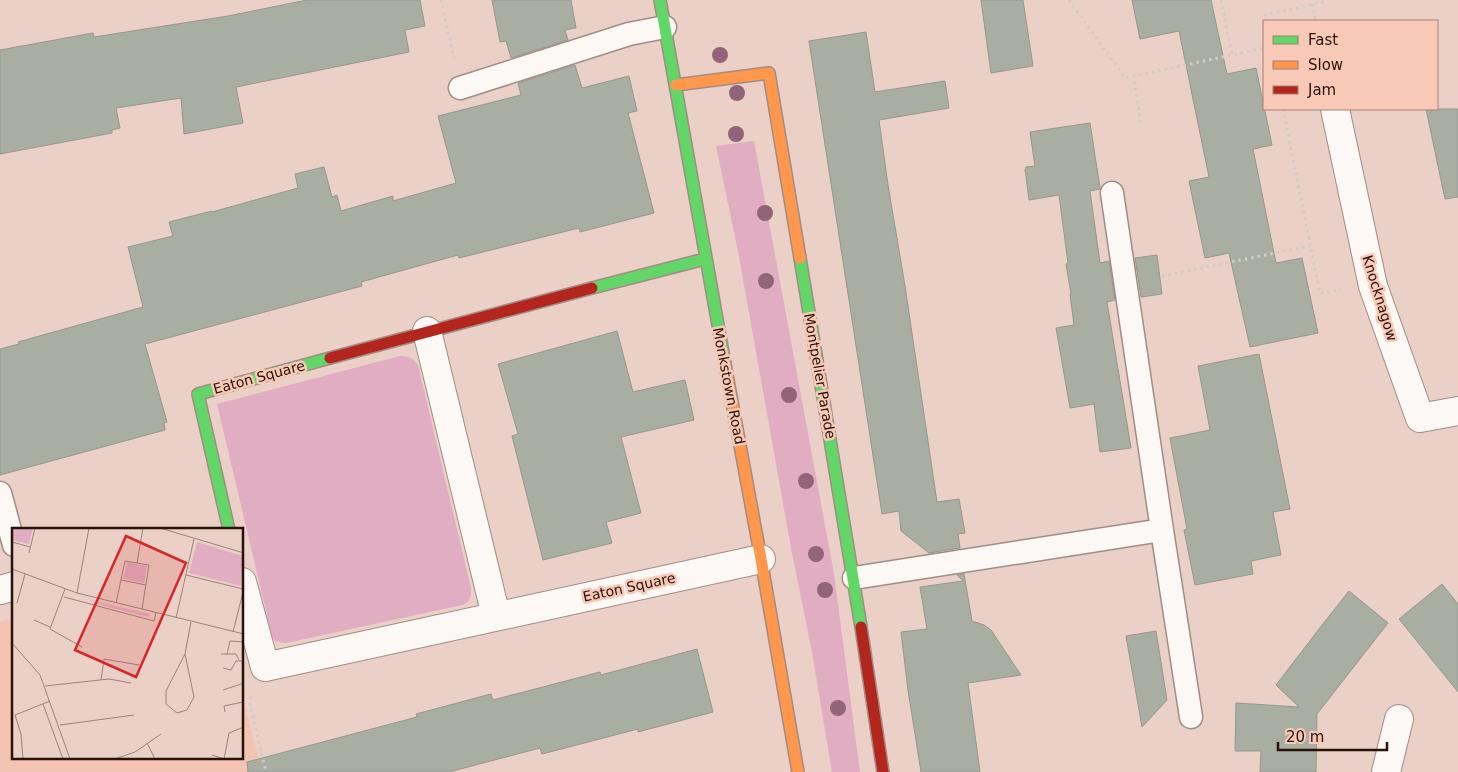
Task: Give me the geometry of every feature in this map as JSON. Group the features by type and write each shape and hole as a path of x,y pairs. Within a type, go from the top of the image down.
{"street":[{"name":"Monkstown Road","path":"660,0 798,772"},
{"name":"Montpelier Parade","path":"676,85 769,73 854,578 883,772"},
{"name":"Knocknagow","path":"1335,110 1373,286 1420,418 1458,411"},
{"name":"Eaton Square","path":"229,528 198,394 427,331 705,259"},
{"path":"427,331 496,616"},
{"name":"Eaton Square","path":"265,666 761,559"},
{"path":"244,589 265,666"},
{"path":"1386,772 1399,720"}],"lane":[{"path":"460,88 629,34 665,27"},
{"path":"1112,193 1191,717"},
{"path":"0,493 12,538"},
{"path":"854,578 1162,530"}],"path":[{"path":"442,0 460,88"},
{"path":"1069,0 1125,78 1263,48"},
{"path":"1221,0 1232,55"},
{"path":"1266,20 1264,15 1328,1"},
{"path":"1312,4 1316,20"},
{"path":"1134,75 1141,126"},
{"path":"1283,110 1320,294 1346,289"},
{"path":"1162,276 1310,246"},
{"path":"265,666 249,700 266,772"}],"shaded area":[{"path":"754,141 834,574 860,772 832,772 812,652 791,548 738,251 716,146"},
{"path":"400,356 410,358 418,365 471,588 470,599 462,605 291,642 275,641 272,636 217,404"},
{"path":"12,619 12,760 244,760 244,702 262,772 0,772 0,622"}],"building":[{"path":"307,0 420,0 425,26 405,30 409,52 236,87 243,123 184,134 181,98 116,108 120,128 112,130 112,133 0,154 0,50 93,33 94,37 228,16"},
{"path":"492,0 571,0 576,28 565,30 568,40 511,58 506,41 500,42"},
{"path":"981,0 1023,0 1033,66 991,73"},
{"path":"1132,0 1211,0 1227,74 1256,68 1263,110 1265,110 1272,145 1253,149 1276,263 1302,258 1318,333 1250,347 1229,253 1205,258 1189,181 1209,177 1179,31 1140,39"},
{"path":"866,32 875,92 945,81 949,108 879,120 937,502 959,499 965,533 958,534 960,548 929,553 901,531 899,511 882,514 809,41"},
{"path":"575,65 582,88 629,76 637,111 628,113 654,213 580,232 579,228 459,258 458,255 361,282 362,286 145,344 167,422 164,423 165,430 0,475 0,349 19,344 18,342 143,307 128,247 173,236 169,222 298,188 295,174 324,167 332,197 337,195 341,211 393,196 393,201 456,183 438,116 521,95 518,83"},
{"path":"1458,109 1458,197 1445,199 1426,110"},
{"path":"1090,123 1100,189 1090,191 1100,263 1109,261 1115,300 1107,302 1131,448 1100,452 1094,404 1070,408 1056,328 1074,325 1059,195 1029,200 1025,169 1026,167 1035,166 1030,132"},
{"path":"1157,255 1162,294 1141,297 1135,258"},
{"path":"617,331 633,392 685,380 694,420 621,437 641,513 606,522 612,543 543,560 512,436 518,434 498,364"},
{"path":"1259,354 1290,509 1273,512 1281,555 1251,561 1253,574 1195,585 1184,530 1187,529 1170,438 1210,430 1198,366"},
{"path":"964,574 972,621 984,625 991,630 1021,675 968,683 980,772 921,772 901,632 927,629 920,587 963,581 957,575"},
{"path":"1442,584 1458,604 1458,692 1399,619"},
{"path":"1349,591 1388,623 1317,714 1316,772 1260,772 1261,751 1235,751 1236,703 1299,707 1276,685"},
{"path":"1156,631 1167,700 1142,727 1126,636"},
{"path":"697,649 713,712 638,732 638,729 542,754 540,748 449,772 248,772 247,762 417,717 416,714 491,694 493,700 600,672 601,675"}],"traffic: fast":[{"path":"660,0 725,364"},
{"path":"800,258 861,627"},
{"path":"592,288 705,259"},
{"path":"229,528 198,394 330,358"}],"traffic: slow":[{"path":"676,85 769,73 800,258"},
{"path":"725,364 798,772"}],"traffic: jam":[{"path":"330,358 592,288"},
{"path":"861,627 883,772"}]}
